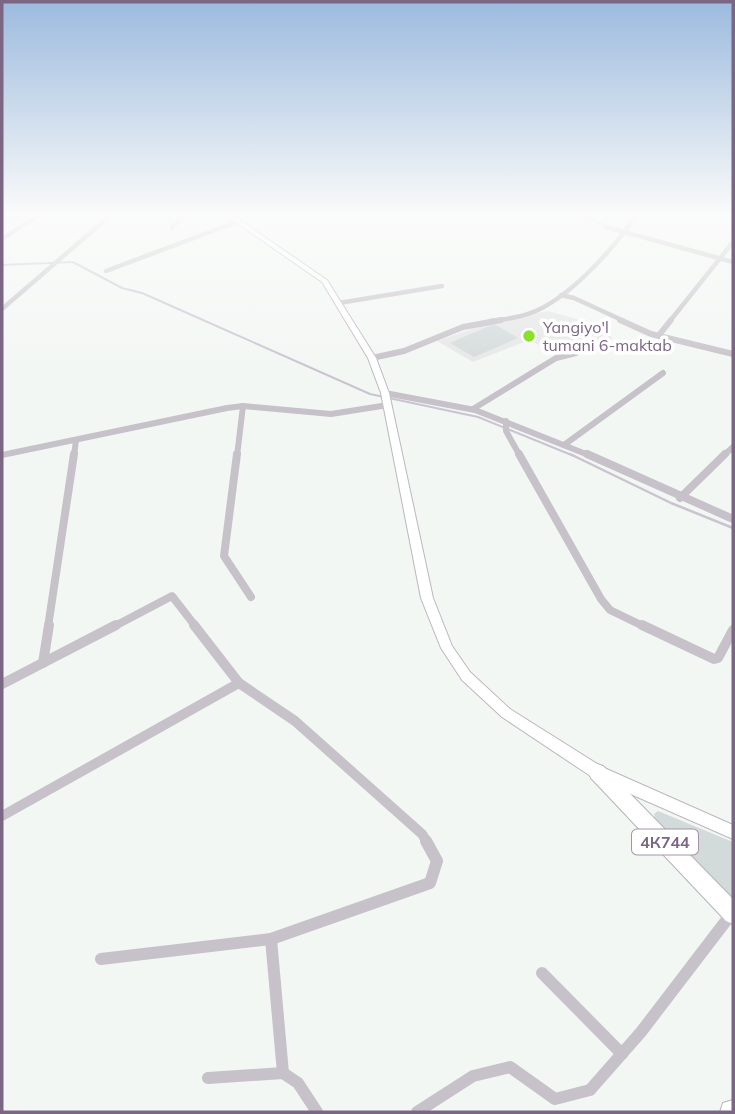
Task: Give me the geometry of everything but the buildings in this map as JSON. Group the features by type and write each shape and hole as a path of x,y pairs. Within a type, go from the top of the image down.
{"highway":[{"name":"4К744","path":"597,772 733,913"}],"main road":[{"path":"303,266 325,281 372,358 387,399 422,581 447,648 466,676 486,697 527,728 597,772 733,832"}],"street":[{"path":"2,309 52,266"},
{"path":"106,271 119,266"},
{"path":"372,358 402,354 465,326 536,311 561,295 591,266"},
{"path":"659,335 713,266"},
{"path":"339,303 442,286"},
{"path":"561,295 574,298 642,331 733,354"},
{"path":"473,409 556,358 576,353"},
{"path":"564,444 663,373"},
{"path":"2,455 243,406 331,414 387,399 473,409 564,444 680,498 733,519"},
{"path":"243,406 224,556 251,597"},
{"path":"506,421 506,431 601,599 610,610 714,659 718,658 733,630"},
{"path":"43,663 76,440"},
{"path":"680,498 733,447"},
{"path":"2,684 172,596 239,683 295,721 422,834 437,861 430,883 271,939 101,959"},
{"path":"2,816 239,683"},
{"path":"417,1112 473,1076 510,1067 555,1099 590,1090 622,1054 733,913"},
{"path":"271,939 283,1073"},
{"path":"542,973 622,1054"},
{"path":"208,1078 283,1073 298,1083 317,1112"}],"shaded area":[{"name":"Yangiyo'l tumani 6-maktab","path":"548,311 587,322 585,323 613,338 598,346 557,354 529,340 473,362 437,341 500,319"},
{"path":"494,324 518,338 474,357 450,343"},
{"path":"658,811 733,842 733,902 656,822 654,814"}],"waterway":[{"path":"81,266 122,288 142,293 370,394 478,417 574,456"},
{"path":"570,454 671,503 733,528"}],"place":[{"name":"Yangiyo'l tumani 6-maktab","path":"529,336"}]}
